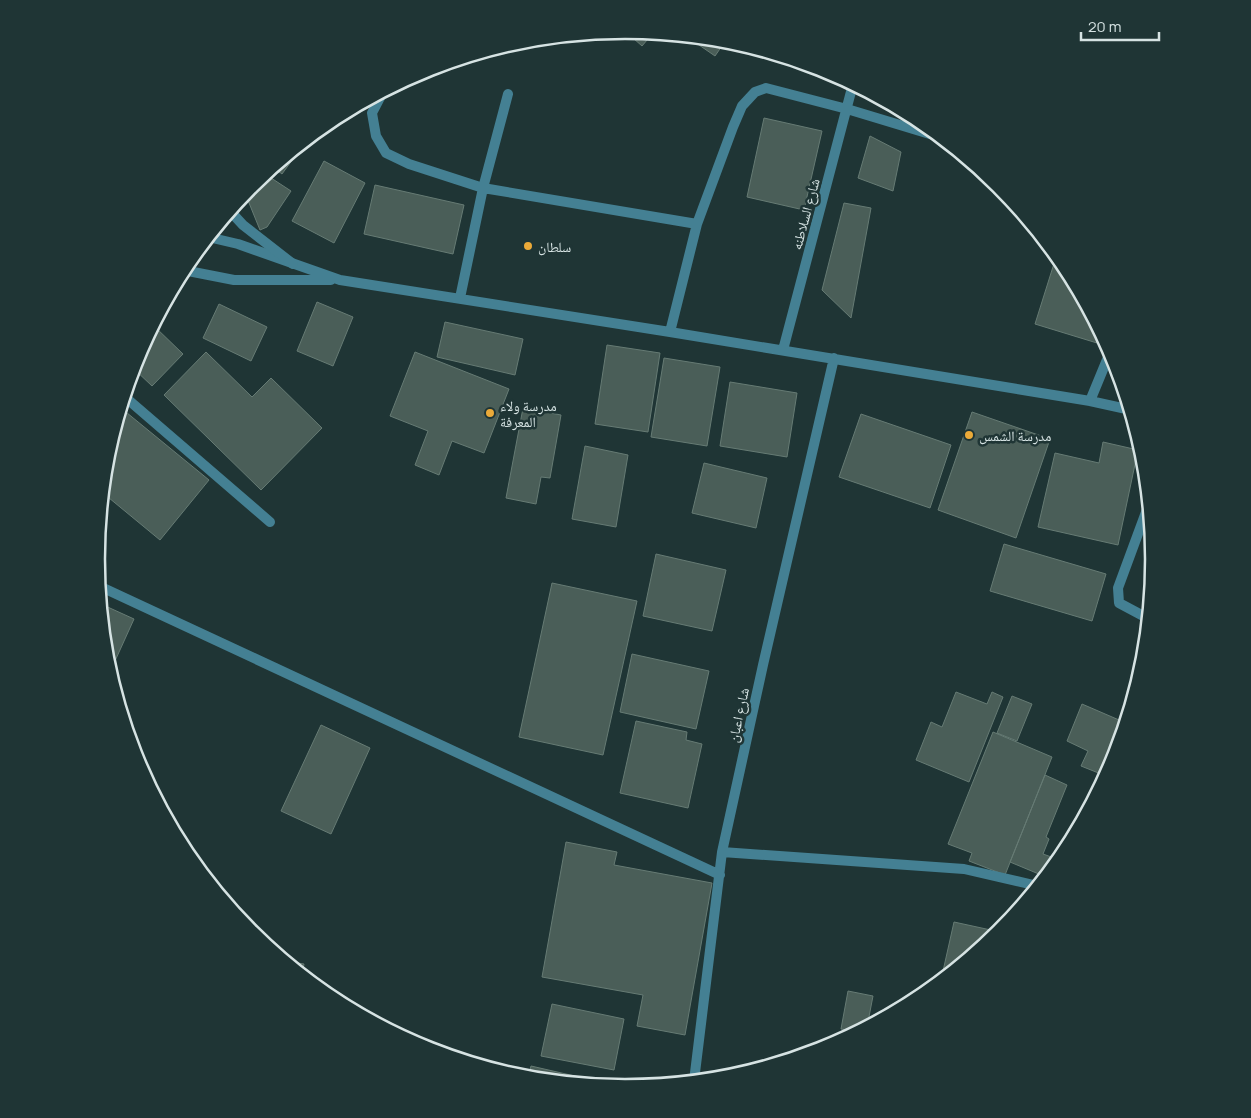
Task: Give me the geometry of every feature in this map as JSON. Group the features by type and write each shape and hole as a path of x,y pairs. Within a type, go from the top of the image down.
{"street":[{"path":"670,332 697,224 742,106 755,92 766,88 847,109 923,132"},
{"name":"شارع السلاطنه","path":"783,350 852,90"},
{"path":"460,298 483,188 508,94"},
{"path":"378,101 372,113 376,136 386,153 409,164 483,188 697,224"},
{"path":"235,215 243,225 294,264"},
{"path":"215,239 238,244 340,280"},
{"path":"192,272 234,280 340,280 834,358 1123,408"},
{"name":"شارع اعبان","path":"695,1075 722,852 765,655 834,358"},
{"path":"1090,401 1106,361"},
{"path":"130,401 270,522"},
{"path":"1142,615 1119,603 1118,588 1144,517"},
{"path":"106,589 720,875"},
{"path":"722,852 964,869 1031,884"}],"building":[{"path":"634,39 647,40 642,46"},
{"path":"697,44 721,48 715,56"},
{"path":"764,118 822,131 804,210 747,197"},
{"path":"870,136 901,152 893,191 858,178"},
{"path":"293,159 282,174 279,171"},
{"path":"324,161 365,183 334,243 292,221"},
{"path":"271,178 291,191 267,227 260,230 248,201"},
{"path":"375,185 464,205 453,254 364,234"},
{"path":"844,203 871,208 851,318 822,290"},
{"path":"1054,264 1076,299 1098,341 1097,343 1035,324"},
{"path":"317,302 353,317 333,366 297,351"},
{"path":"219,304 267,327 251,361 203,338"},
{"path":"445,322 523,339 515,375 437,357"},
{"path":"158,330 183,354 152,386 140,374"},
{"path":"607,345 660,353 648,432 595,424"},
{"path":"206,352 252,397 271,378 322,428 261,490 164,395"},
{"path":"415,352 509,389 484,453 452,441 439,475 415,465 428,431 390,416"},
{"path":"664,358 720,367 707,446 651,437"},
{"path":"730,382 797,393 787,457 720,446"},
{"path":"523,408 561,415 550,478 541,477 536,504 506,498"},
{"path":"972,412 1050,439 1016,538 938,510"},
{"path":"127,413 209,480 160,540 109,498 115,458"},
{"path":"861,414 951,445 930,508 839,477"},
{"path":"1103,442 1134,449 1136,459 1118,545 1038,527 1055,453 1099,463"},
{"path":"585,446 628,455 616,527 572,519"},
{"path":"704,463 767,478 756,528 692,513"},
{"path":"1004,544 1106,574 1092,621 990,591"},
{"path":"656,554 726,570 712,631 643,616"},
{"path":"552,583 637,601 603,755 519,737"},
{"path":"108,607 134,619 115,661"},
{"path":"632,654 709,671 696,729 620,712"},
{"path":"956,692 987,704 992,692 1003,697 969,782 916,760 931,722 942,727"},
{"path":"1012,696 1032,704 1017,741 997,733"},
{"path":"1082,704 1120,720 1099,773 1081,766 1088,751 1067,741"},
{"path":"636,721 687,732 686,740 702,744 688,808 620,793"},
{"path":"321,725 370,748 331,834 281,811"},
{"path":"993,732 1052,757 1005,875 969,861 972,853 948,844"},
{"path":"1045,775 1067,785 1046,837 1049,839 1043,854 1052,857 1039,874 1010,862"},
{"path":"566,842 617,852 614,865 712,883 685,1035 637,1026 643,995 542,977"},
{"path":"954,922 990,930 969,950 943,971"},
{"path":"848,991 873,996 868,1019 847,1030 841,1029"},
{"path":"552,1004 624,1019 614,1070 541,1056"},
{"path":"531,1066 578,1077 558,1075 530,1070"}],"place":[{"name":"سلطان","path":"528,246"},
{"name":"مدرسة ولاء المعرفة","path":"490,413"},
{"name":"مدرسة الشمس","path":"969,435"}]}
